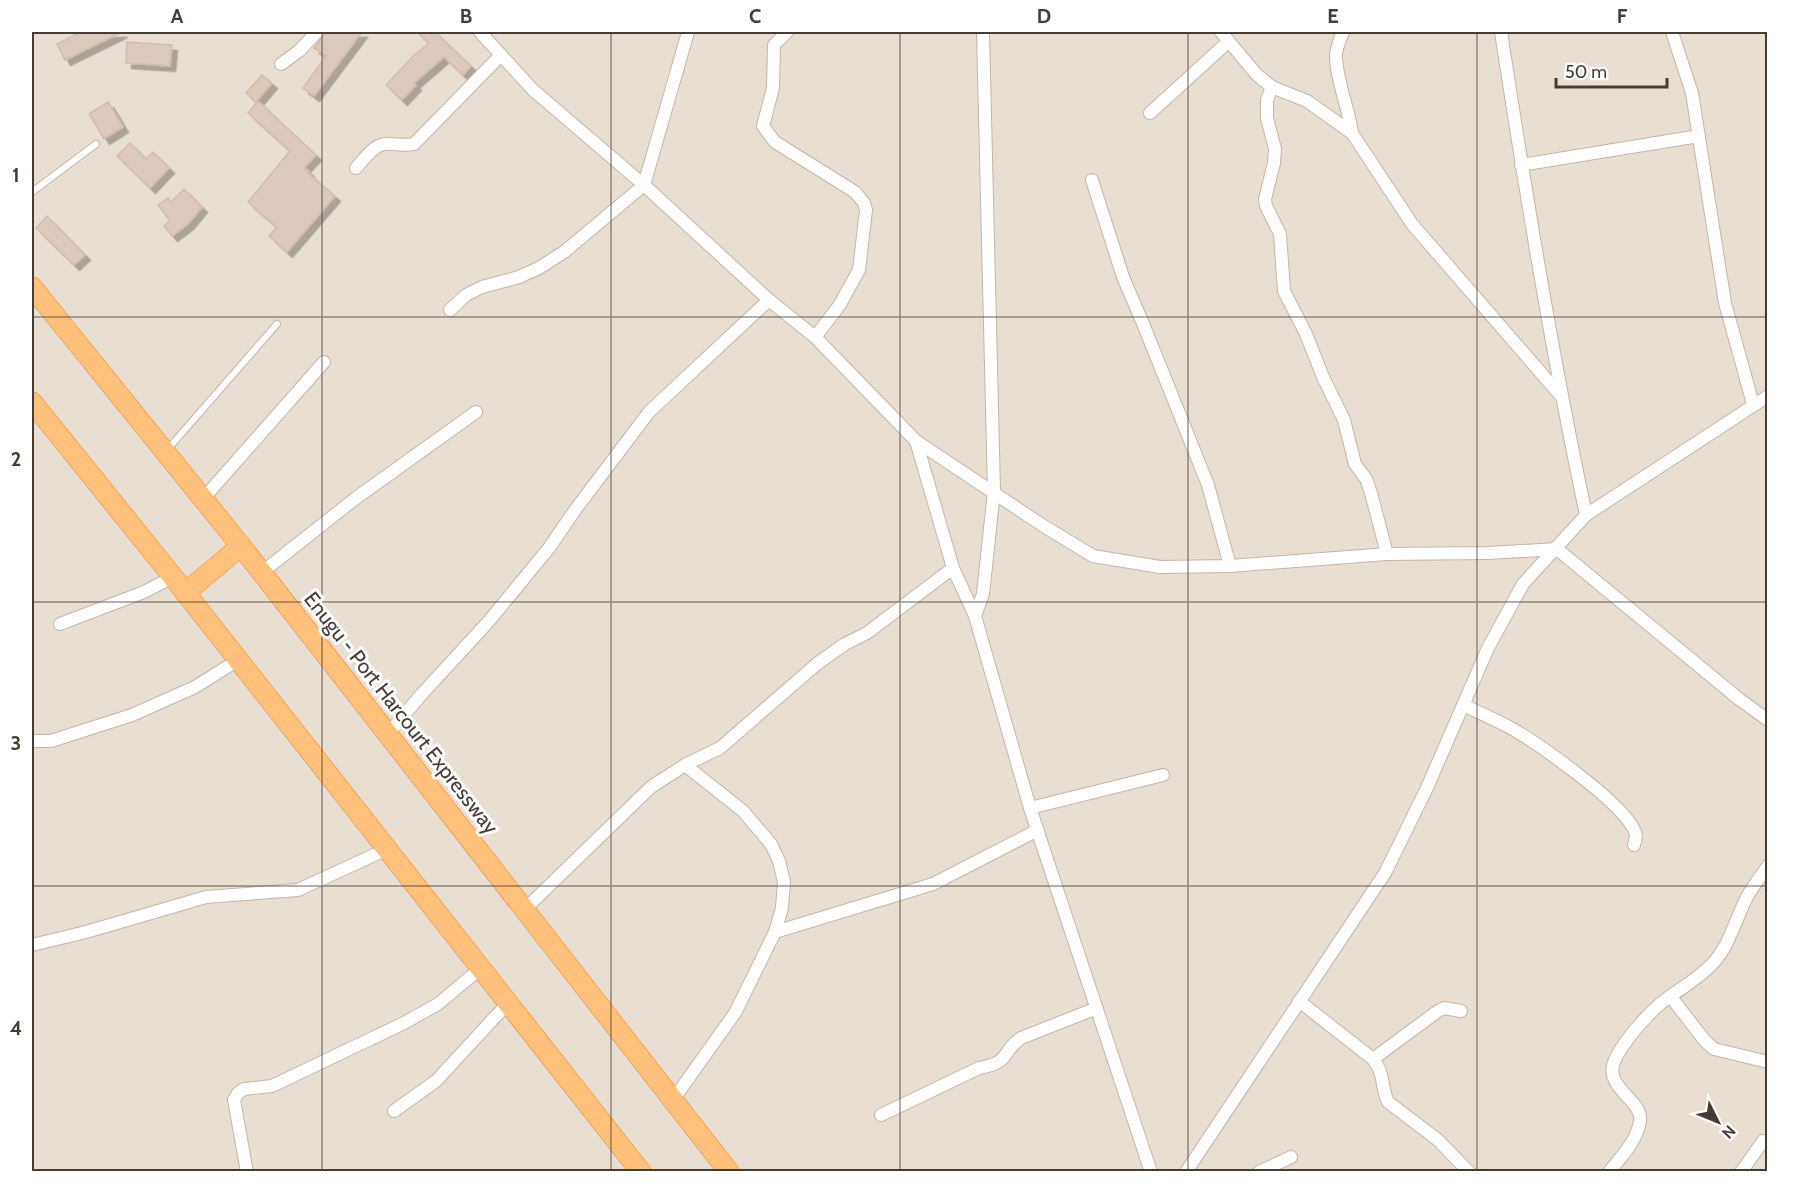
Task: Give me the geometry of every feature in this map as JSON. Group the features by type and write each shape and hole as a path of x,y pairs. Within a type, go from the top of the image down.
{"highway":[{"name":"Enugu - Port Harcourt Expressway","path":"32,287 241,546 729,1172"},
{"path":"32,402 641,1172"},
{"path":"179,585 241,546"}],"street":[{"path":"281,64 299,51 317,32"},
{"path":"480,32 533,90 644,185 769,300 815,337 916,441 1093,556 1160,567 1230,566 1387,554 1488,553 1557,549 1767,720"},
{"path":"450,310 466,295 519,277 539,268 564,252 644,185 688,32"},
{"path":"787,32 774,45 773,88 763,126 775,142 855,192 864,203 866,210 859,270 839,306 815,337"},
{"path":"975,616 983,594 994,491 984,32"},
{"path":"1342,32 1336,54 1337,65 1350,113 1352,133"},
{"path":"1502,32 1521,165 1561,396 1586,515"},
{"path":"1671,32 1692,93 1725,303 1753,404"},
{"path":"1150,113 1225,36 1257,75 1272,87 1307,101 1352,133 1412,224 1561,396"},
{"path":"356,168 369,152 384,144 408,146 414,144 501,55"},
{"path":"1272,87 1267,100 1267,118 1275,149 1266,206 1280,234 1284,291 1306,334 1323,377 1344,420 1355,464 1368,486 1387,554"},
{"path":"1521,165 1699,136"},
{"path":"1092,180 1123,277 1208,485 1230,566"},
{"path":"388,735 420,695 489,621 549,548 649,412 769,300"},
{"path":"202,499 324,362"},
{"path":"1186,1172 1385,873 1426,790 1488,648 1523,584 1586,515 1767,396"},
{"path":"261,573 356,498 476,412"},
{"path":"916,441 953,568 975,616 1030,808 1151,1172"},
{"path":"524,910 651,787 685,765 720,748 818,663 845,644 867,633 953,568"},
{"path":"60,624 144,592 179,585"},
{"path":"32,741 51,741 132,716 195,687 238,660"},
{"path":"1463,705 1509,727 1551,754 1589,784 1628,820 1635,831 1634,845"},
{"path":"673,1100 735,1012 775,932 782,908 784,882 779,861 771,844 743,812 685,765"},
{"path":"1030,808 1163,775"},
{"path":"775,932 933,884 1038,830"},
{"path":"32,945 207,897 298,890 387,849"},
{"path":"1609,1172 1630,1146 1640,1119 1639,1111 1615,1083 1613,1064 1626,1042 1660,1004 1699,978 1716,960 1748,896 1767,866"},
{"path":"247,1172 234,1100 238,1093 244,1089 272,1086 404,1023 438,1004 481,968"},
{"path":"1671,997 1705,1041 1714,1049 1767,1062"},
{"path":"1299,1001 1373,1059 1381,1069 1388,1102 1438,1140 1469,1172"},
{"path":"394,1111 436,1081 508,1003"},
{"path":"881,1115 978,1068 995,1065 1005,1058 1014,1043 1021,1038 1097,1008"},
{"path":"1373,1059 1438,1011 1444,1008 1461,1011"},
{"path":"1741,1172 1763,1141"},
{"path":"1259,1172 1291,1157"}],"lane":[{"path":"32,192 96,144"},
{"path":"166,452 277,324"}],"shaded area":[{"path":"32,32 1767,32 1767,1171 32,1171"}],"building":[{"path":"81,32 122,32 65,60 57,44"},
{"path":"326,32 362,32 314,96 303,88 326,56 314,48"},
{"path":"417,32 435,32 471,66 463,75 444,57 414,83 416,85 402,100 386,85 413,56 429,43"},
{"path":"127,42 172,45 170,66 126,63"},
{"path":"262,75 272,83 256,102 246,93"},
{"path":"258,101 316,155 304,168 335,196 287,252 269,236 277,227 248,202 290,151 248,113"},
{"path":"108,102 123,127 104,139 89,114"},
{"path":"130,143 146,159 153,152 169,168 150,188 117,156"},
{"path":"184,189 202,207 188,224 172,236 164,226 170,221 158,205 168,198 171,202"},
{"path":"47,216 85,255 74,265 36,228"}]}
